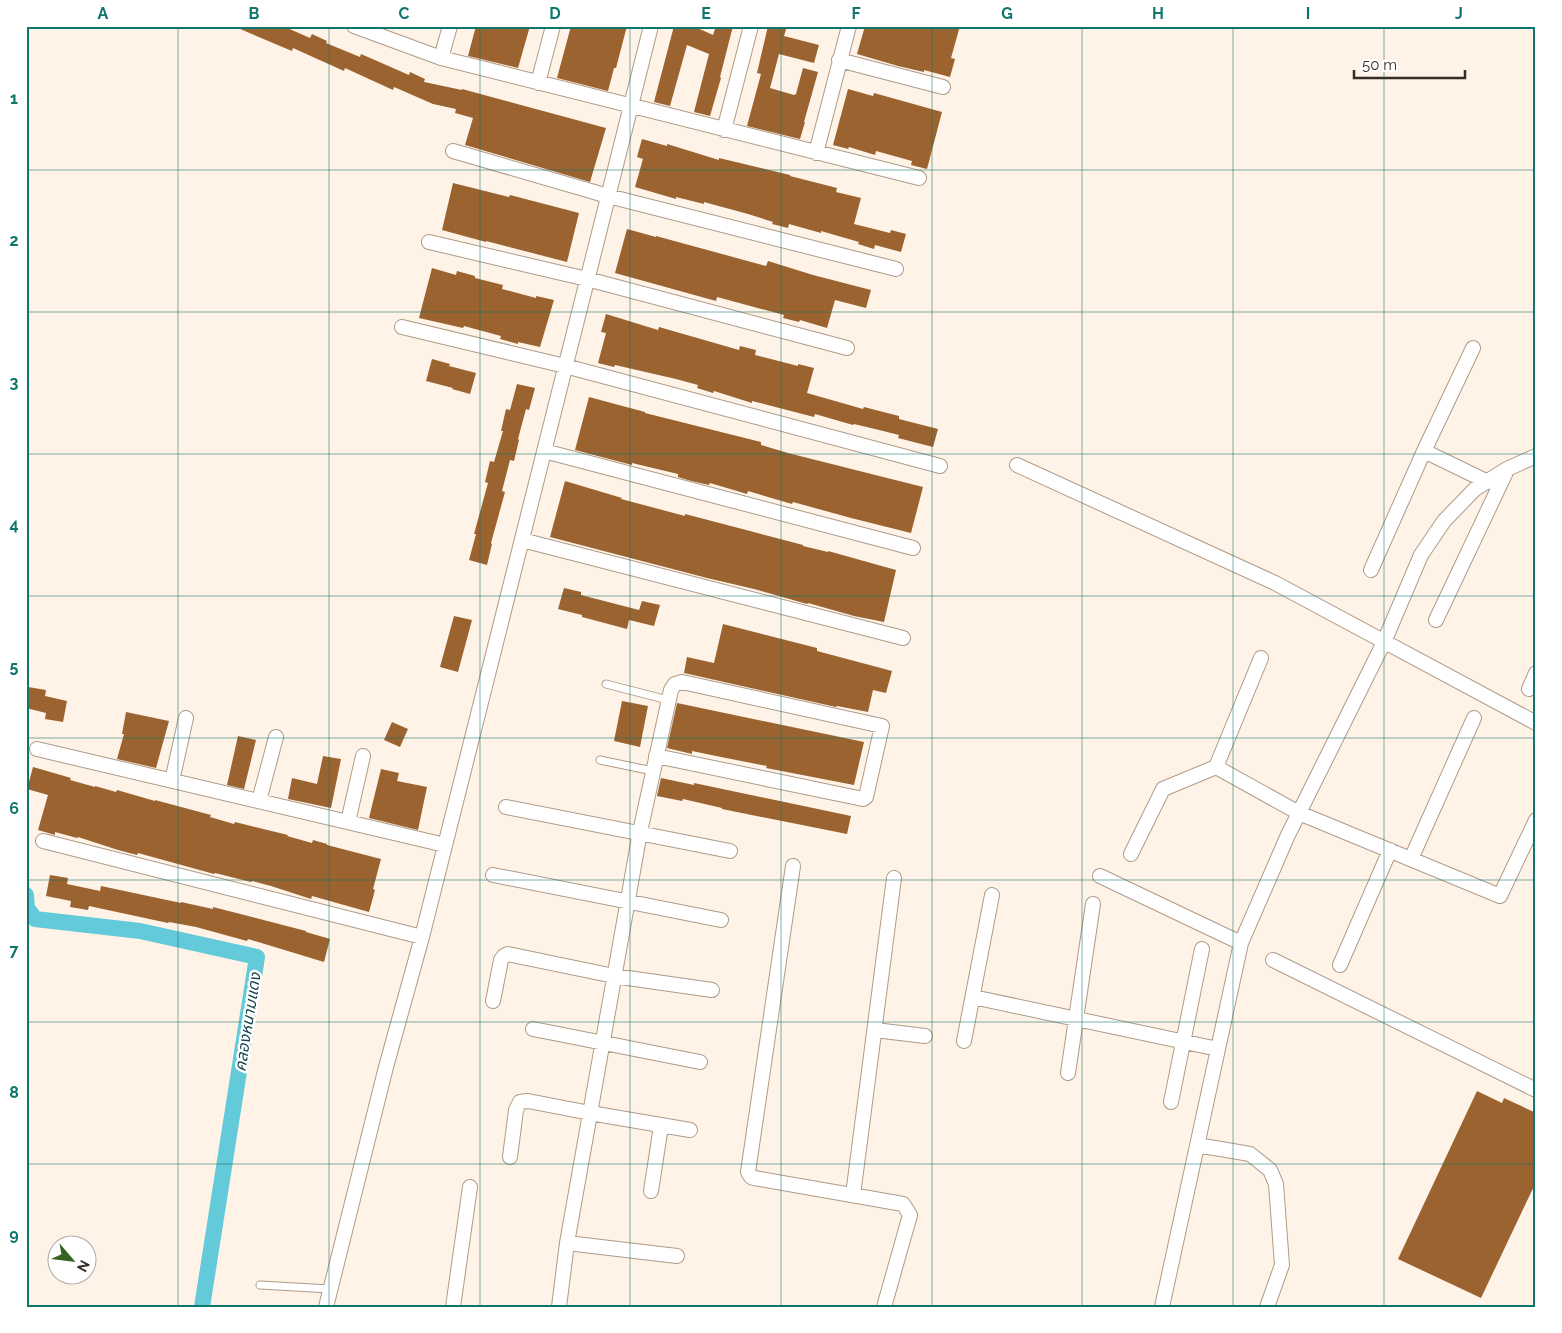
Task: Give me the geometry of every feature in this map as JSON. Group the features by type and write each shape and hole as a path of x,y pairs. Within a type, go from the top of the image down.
{"street":[{"path":"354,26 441,58 918,178"},
{"path":"441,58 450,26"},
{"path":"538,83 553,26"},
{"path":"326,1307 386,1067 422,937 651,26"},
{"path":"724,130 752,26"},
{"path":"816,152 849,26"},
{"path":"839,60 943,87"},
{"path":"453,151 608,196 896,270"},
{"path":"429,242 587,279 847,348"},
{"path":"402,327 565,366 940,466"},
{"path":"1371,570 1424,451 1473,348"},
{"path":"544,451 913,548"},
{"path":"1424,451 1488,482"},
{"path":"1162,1307 1241,943 1288,835 1384,642 1421,555 1444,521 1475,489 1507,469 1536,456"},
{"path":"1017,465 1275,583 1536,723"},
{"path":"1436,620 1507,469"},
{"path":"522,540 903,638"},
{"path":"1131,854 1163,790 1216,767 1261,658"},
{"path":"1529,689 1536,674"},
{"path":"558,1307 567,1243 640,832 656,756 668,700 671,690 675,684 682,682 881,725 882,728 866,797 863,799 656,756"},
{"path":"172,780 186,718"},
{"path":"1411,859 1474,718"},
{"path":"260,801 276,737"},
{"path":"37,749 445,844"},
{"path":"348,822 363,756"},
{"path":"1216,767 1299,813 1500,896 1536,820"},
{"path":"506,807 730,851"},
{"path":"43,841 422,937"},
{"path":"1340,965 1390,850"},
{"path":"792,866 748,1172 754,1178 903,1204 910,1215 884,1307"},
{"path":"493,875 721,920"},
{"path":"1100,876 1241,943"},
{"path":"853,1195 894,878"},
{"path":"964,1041 992,895"},
{"path":"1068,1073 1093,904"},
{"path":"1171,1102 1202,949"},
{"path":"493,1001 501,960 508,954 614,976 712,990"},
{"path":"1273,960 1536,1090"},
{"path":"972,997 1218,1049"},
{"path":"533,1029 700,1062"},
{"path":"875,1030 925,1036"},
{"path":"510,1157 516,1110 520,1102 528,1101 690,1130"},
{"path":"651,1191 662,1126"},
{"path":"1197,1145 1250,1154 1270,1170 1276,1184 1282,1265 1267,1307"},
{"path":"453,1307 470,1187"},
{"path":"567,1243 677,1256"}],"lane":[{"path":"606,684 668,700"},
{"path":"600,760 653,771"},
{"path":"260,1285 330,1289"}],"building":[{"path":"233,26 285,27 310,38 312,34 327,41 326,43 360,57 361,54 409,75 410,72 425,79 424,82 462,89 606,128 590,182 465,145 473,118 455,113 456,109 433,104 394,87 393,90 345,68 344,71 293,48 292,51"},
{"path":"476,26 530,26 518,68 468,56"},
{"path":"571,26 627,26 608,91 557,78"},
{"path":"674,26 693,26 713,35 716,26 733,26 710,116 694,112 709,54 687,45 670,106 654,102"},
{"path":"768,26 787,26 784,36 819,45 814,63 779,54 770,88 794,95 796,94 803,68 818,72 800,139 747,126 761,74 757,73"},
{"path":"865,26 960,26 951,58 955,59 950,77 898,66 857,54"},
{"path":"848,89 873,96 874,93 942,112 927,169 911,165 912,161 876,151 875,155 849,147 848,149 833,145"},
{"path":"642,139 667,146 667,144 719,160 719,158 790,175 837,188 836,192 861,198 854,224 890,233 891,230 906,234 901,252 875,245 874,249 858,244 859,242 789,224 788,228 772,224 773,222 748,214 704,202 704,204 676,197 676,199 635,187 643,159 637,157"},
{"path":"453,183 509,197 510,195 579,213 567,262 442,230"},
{"path":"627,229 766,266 768,261 871,290 866,308 835,300 827,328 800,320 799,322 783,318 784,315 717,297 716,301 615,273"},
{"path":"432,268 456,275 457,271 503,285 502,289 536,298 536,296 554,300 540,347 518,342 518,344 500,339 501,336 464,326 463,328 419,318"},
{"path":"606,314 658,330 659,327 739,350 740,346 756,350 755,355 814,368 807,393 863,409 864,407 899,416 899,419 938,429 933,447 898,438 899,435 815,414 814,417 752,401 752,403 714,391 713,393 697,388 698,385 676,379 598,363 606,333 601,332"},
{"path":"432,359 450,364 449,366 476,373 470,394 426,381"},
{"path":"517,384 535,388 529,410 526,409 514,461 510,460 502,491 505,492 487,565 469,560 488,483 485,482 490,461 494,462 503,431 501,431 506,409 510,410"},
{"path":"589,397 761,442 761,445 788,453 923,487 911,533 793,502 792,504 748,491 747,494 710,483 709,485 691,481 678,477 678,474 632,463 632,465 575,450"},
{"path":"565,481 621,499 896,570 884,622 854,616 550,537"},
{"path":"564,588 581,592 581,595 639,610 642,601 660,605 654,626 629,620 627,629 558,609"},
{"path":"454,616 472,620 458,672 440,667"},
{"path":"723,624 817,648 817,651 892,671 886,693 873,690 868,712 836,707 684,673 687,657 714,663"},
{"path":"28,687 46,690 45,696 67,701 63,722 45,719 46,713 26,708"},
{"path":"622,701 648,706 640,747 614,741"},
{"path":"677,703 864,742 854,785 692,751 692,754 667,748"},
{"path":"126,712 169,721 156,768 117,759 124,734 122,734"},
{"path":"392,722 408,729 400,747 384,740"},
{"path":"238,736 256,740 244,789 227,785"},
{"path":"323,756 341,759 331,808 288,799 292,778 317,784"},
{"path":"33,767 71,778 70,780 116,792 117,790 211,815 210,817 234,824 235,822 312,843 313,840 381,859 369,912 312,896 311,899 252,881 214,874 138,853 137,855 78,837 55,832 55,835 38,830 48,795 27,789"},
{"path":"381,769 399,773 397,781 427,787 418,830 369,818"},
{"path":"661,778 694,785 694,783 851,816 847,834 722,809 683,799 682,801 657,796"},
{"path":"50,875 68,878 67,884 100,891 101,886 213,909 213,907 306,931 330,939 324,962 248,939 247,941 196,927 89,906 88,910 70,907 71,901 46,896"},
{"path":"1477,1091 1502,1103 1504,1098 1536,1113 1536,1182 1481,1298 1398,1259"}],"waterway":[{"name":"คลองหนามแดง","path":"26,895 27,908 35,919 140,931 257,957 202,1307"}]}
